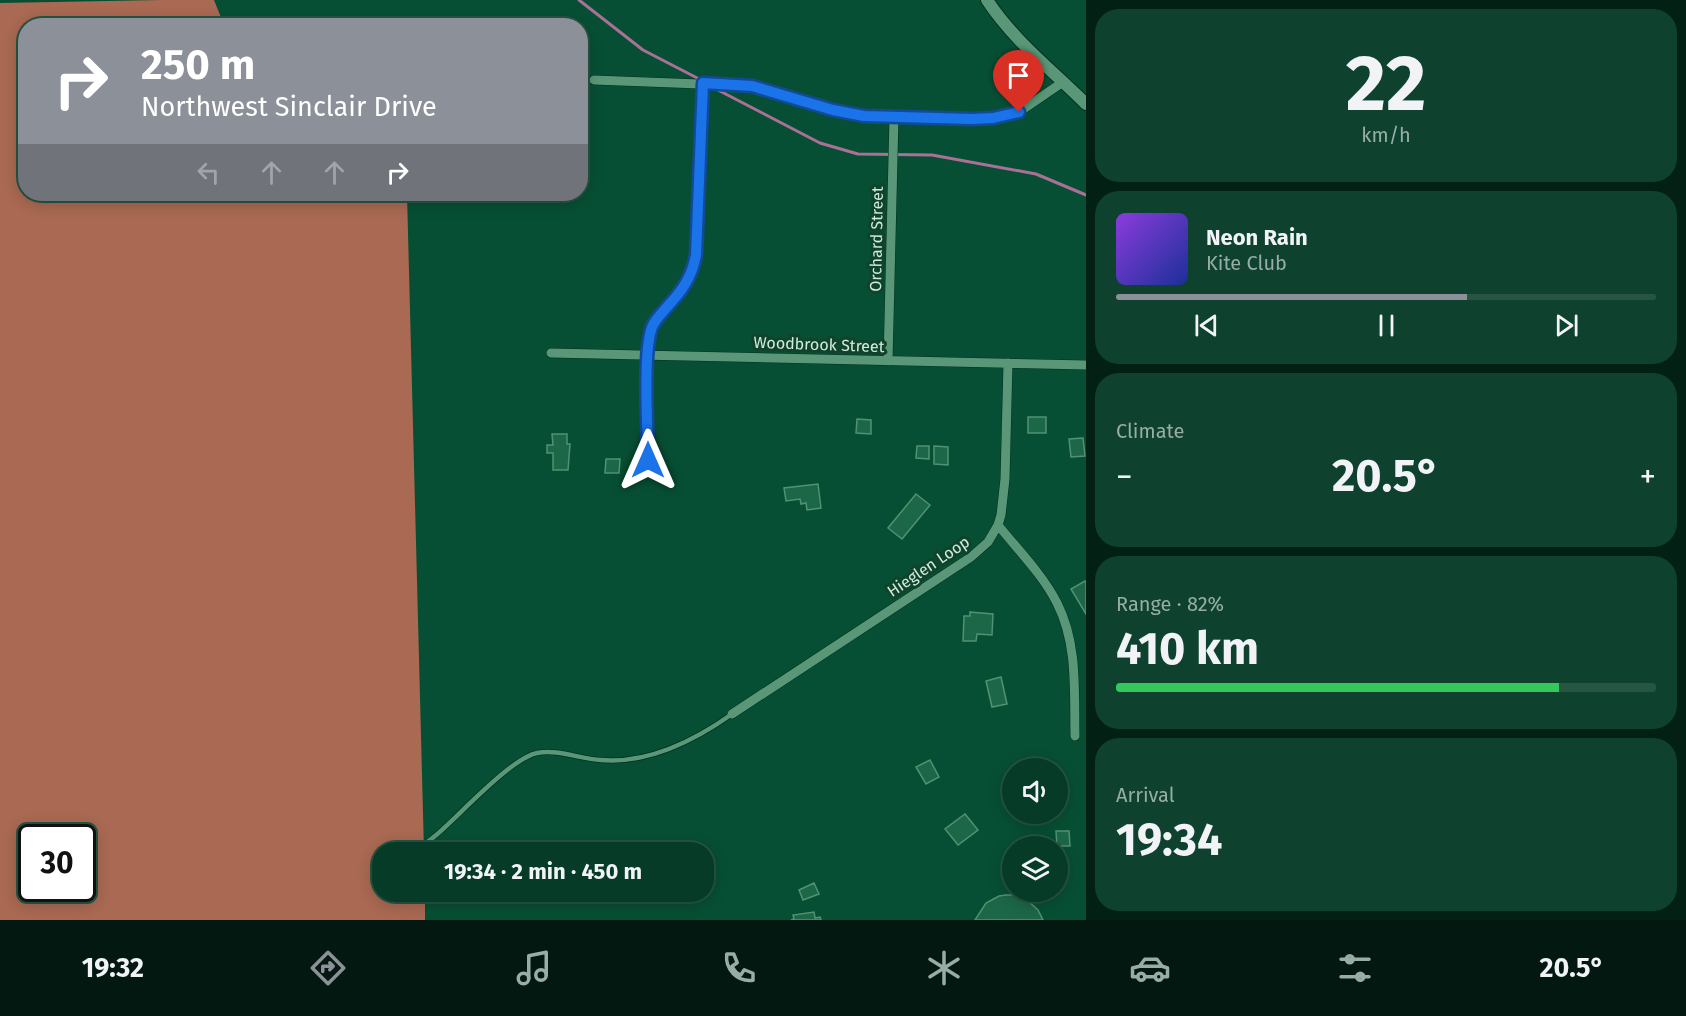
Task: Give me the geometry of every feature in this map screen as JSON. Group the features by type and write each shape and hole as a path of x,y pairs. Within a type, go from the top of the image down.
{"main road":[{"path":"987,0 1012,32 1086,104"}],"street":[{"path":"594,80 752,86 848,114 972,119 1006,116 1029,107 1064,82"},
{"path":"648,460 648,342 653,323 681,292 693,270 698,234 703,83"},
{"name":"Orchard Street","path":"888,361 894,117"},
{"name":"Woodbrook Street","path":"551,353 1086,365"},
{"name":"Hieglen Loop","path":"732,714 971,557 988,542 998,525 1005,479 1008,363"},
{"path":"998,525 1048,588 1064,621 1070,640 1074,668 1075,736"}],"lane":[{"path":"428,842 506,772 536,753 548,752 600,760 637,758 687,742 732,714"}],"shaded area":[{"path":"214,0 221,18 18,18 18,201 407,201 424,842 372,842 372,902 425,902 425,920 0,920 0,3"}],"building":[{"path":"1028,417 1046,417 1046,433 1028,433"},
{"path":"857,419 871,420 871,434 856,433"},
{"path":"552,434 567,434 567,444 570,444 568,470 553,470 553,453 547,453 547,445 553,445"},
{"path":"1083,438 1085,456 1071,457 1069,439"},
{"path":"917,446 929,446 929,459 916,458"},
{"path":"934,446 948,447 948,465 934,464"},
{"path":"606,459 620,459 619,473 605,473"},
{"path":"818,484 821,508 807,510 806,503 801,504 800,499 786,501 784,488"},
{"path":"916,494 930,505 902,539 888,528"},
{"path":"1085,581 1086,583 1086,614 1071,589"},
{"path":"970,612 993,614 992,635 977,634 976,641 963,641 964,616 970,616"},
{"path":"1001,677 1007,704 992,707 986,681"},
{"path":"930,760 939,777 926,784 916,767"},
{"path":"965,814 978,830 958,845 945,829"},
{"path":"1056,831 1069,831 1070,846 1068,846 1068,836 1056,836"},
{"path":"814,883 819,894 803,900 799,890"},
{"path":"1002,896 1002,902 1029,902 1038,910 1043,920 975,920 986,903"},
{"path":"814,912 815,918 820,917 821,920 791,920 794,919 793,915"}],"waterway":[{"path":"579,0 643,50 703,81"},
{"path":"716,89 820,143 858,154 932,155 1036,174 1086,195"}],"route":[{"path":"648,460 648,342 650,332 653,323 688,281 696,255 703,83 734,84 772,90 833,110 864,116 972,119 993,118 1019,112"}]}
